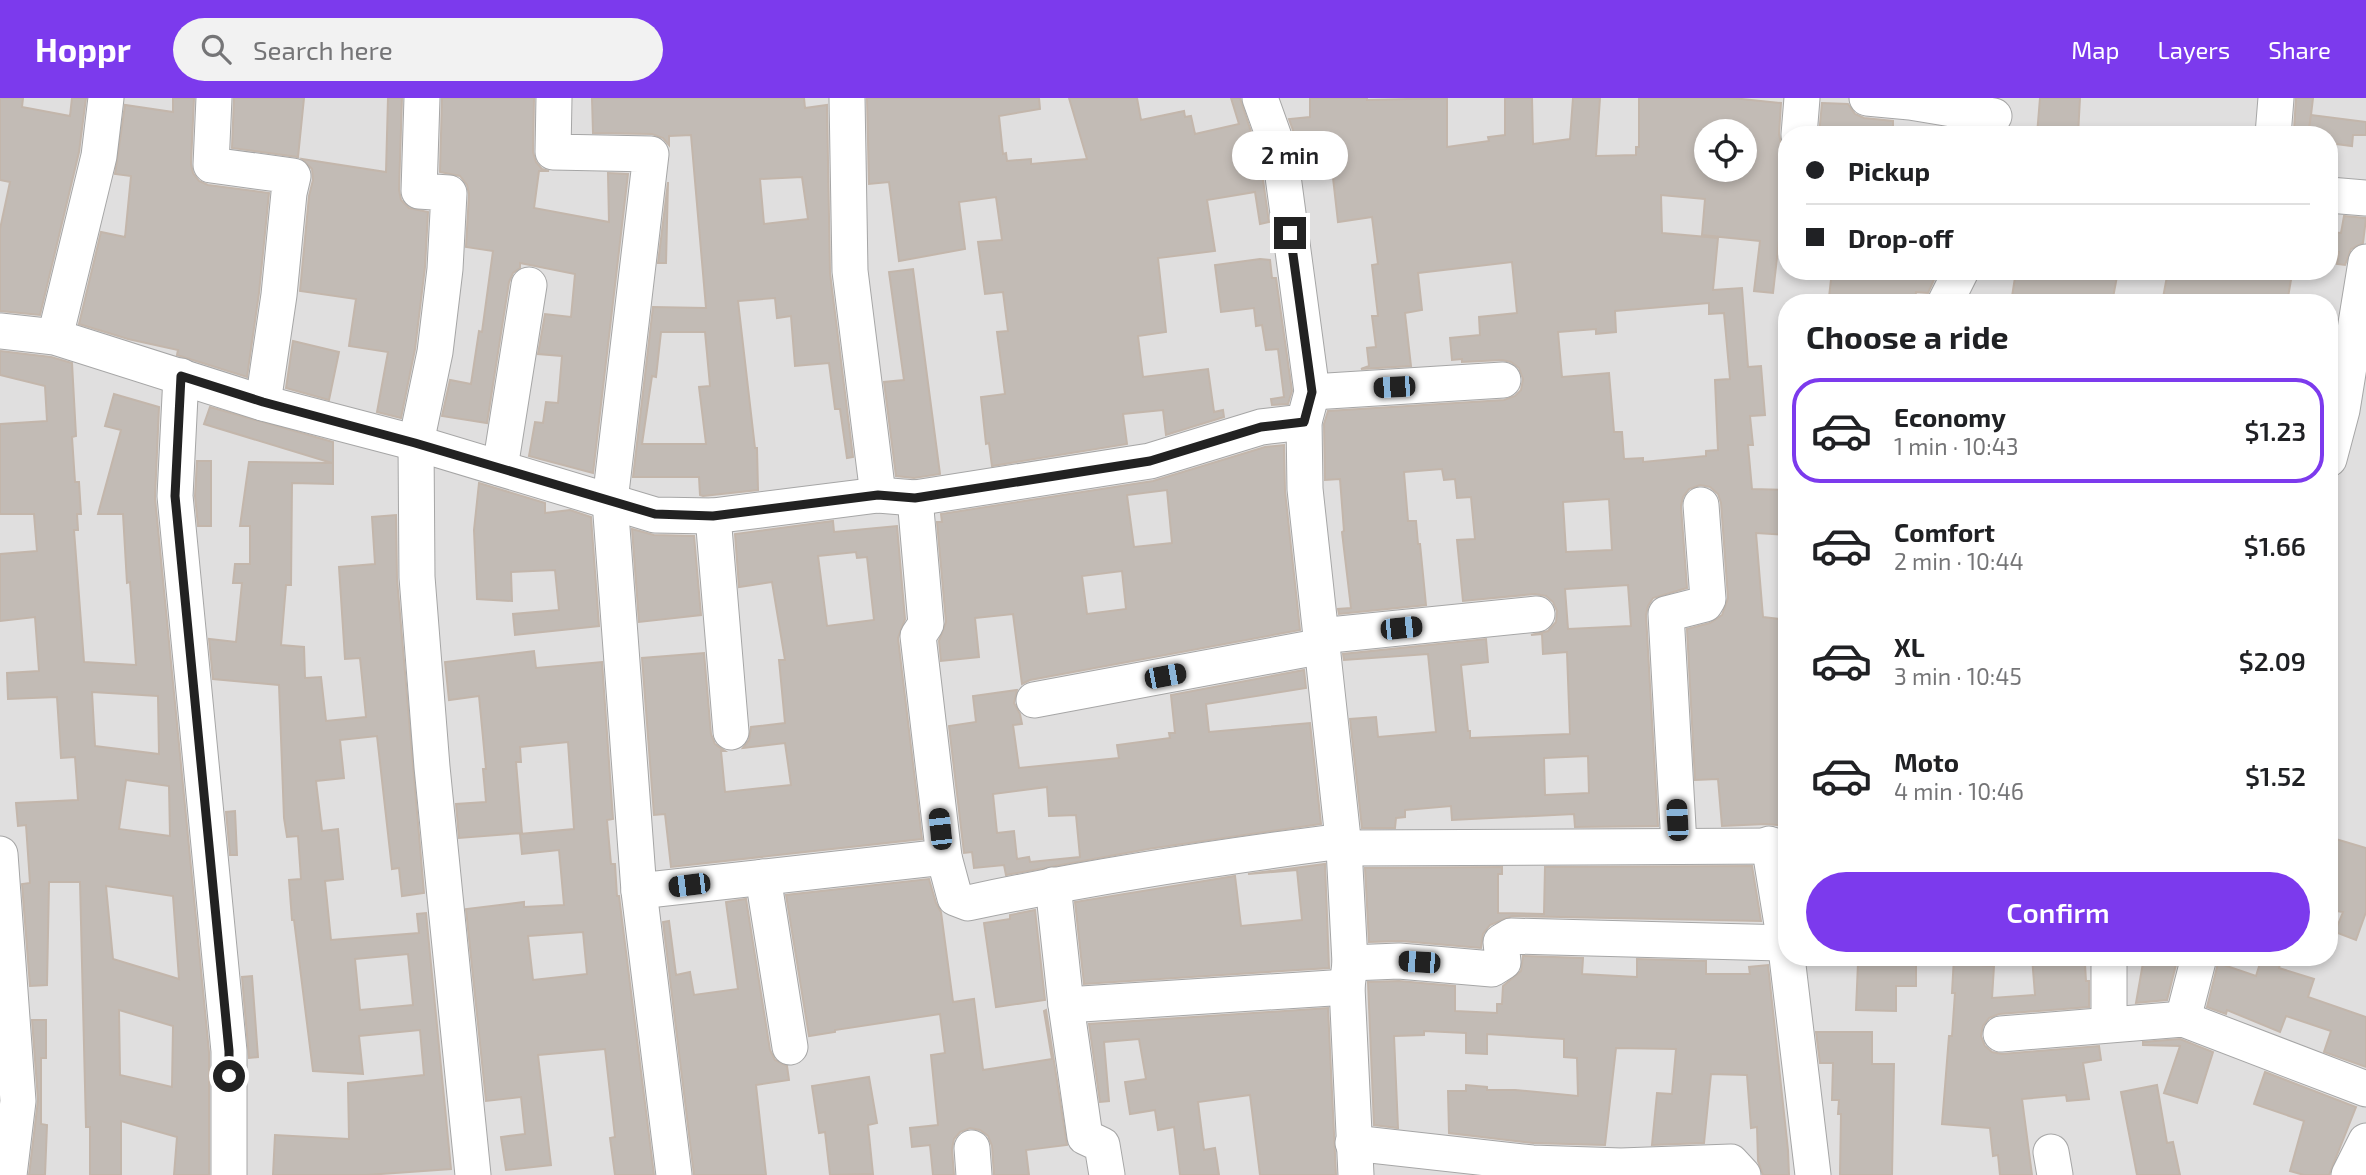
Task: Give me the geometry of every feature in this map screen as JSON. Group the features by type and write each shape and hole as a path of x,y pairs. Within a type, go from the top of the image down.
{"street":[{"path":"55,337 99,156 106,98"},
{"path":"214,98 211,165 293,176 263,402"},
{"path":"422,98 419,191 449,193 449,209 435,352 415,443 417,577 432,767 473,1175"},
{"path":"554,98 553,152 651,154 610,501 639,891 674,1175"},
{"path":"848,98 850,271 878,495"},
{"path":"1261,98 1280,154 1308,407 1305,489 1344,848 1354,1159 1533,1169 1731,1162 1743,1175"},
{"path":"1800,126 1802,98"},
{"path":"1867,98 1994,116"},
{"path":"2274,126 2276,98"},
{"path":"2338,196 2366,198"},
{"path":"2338,442 2354,412 2366,261"},
{"path":"500,468 529,285"},
{"path":"0,331 55,337 263,402 415,443 655,514 713,516 878,495 915,498 1150,461 1261,427 1308,407 1503,380"},
{"path":"181,376 175,496 229,1051 229,1175"},
{"path":"915,498 926,624 918,636 944,857 955,898 968,903 1053,885 1335,842 1344,848 1778,845"},
{"path":"1679,845 1666,614 1705,604 1708,599 1701,505"},
{"path":"713,516 731,732"},
{"path":"1034,700 1321,641 1537,614"},
{"path":"0,855 18,1101 9,1175"},
{"path":"639,891 944,857"},
{"path":"763,877 790,1047"},
{"path":"1053,885 1066,1005 1085,1138 1102,1145 1107,1175"},
{"path":"1066,1005 1349,975 1399,961 1492,969 1503,962 1502,942 1511,936 1778,952"},
{"path":"1788,966 1813,1175"},
{"path":"2109,966 2109,1024"},
{"path":"2183,1019 2197,966"},
{"path":"2001,1034 2183,1019 2366,1089"},
{"path":"2349,1175 2366,1141"}],"shaded area":[{"path":"0,98 2366,98 2366,1175 0,1175"}],"building":[{"path":"0,98 23,98 22,107 70,116 72,98 86,98 79,152 40,315 0,311 0,229 10,182 0,180"},
{"path":"173,98 194,98 191,164 199,181 208,185 269,193 247,377 177,355 178,350 79,324 101,232 125,237 131,176 115,174 125,105 173,112"},
{"path":"234,98 304,98 298,157 232,148"},
{"path":"388,98 402,98 401,200 409,208 428,212 425,267 415,349 401,418 377,412 388,352 349,346 356,299 300,291 309,196 313,180 312,169 302,159 386,172"},
{"path":"442,98 534,98 533,152 536,162 542,169 549,171 539,171 534,208 609,222 608,173 628,174 593,473 529,456 535,422 543,423 546,402 558,403 562,356 538,354 545,314 571,317 575,274 520,263 520,268 513,273 509,282 487,423 442,416 450,380 471,384 479,331 482,332 493,251 466,247 469,194 467,185 460,176 440,172"},
{"path":"592,98 804,98 805,108 827,105 830,273 853,457 847,458 840,409 835,409 829,363 795,366 791,316 777,318 775,298 738,301 757,448 758,490 703,496 700,495 699,477 633,477 653,307 706,308 691,135 669,136 669,145 663,138 652,134 593,133","holes":["802,177 808,219 764,224 760,179","661,332 705,332 710,386 699,387 706,444 642,444 652,376 656,377"]},
{"path":"867,98 1039,98 1040,109 999,116 1003,154 1006,153 1007,161 1031,159 1031,164 1087,159 1069,98 1137,98 1141,120 1184,111 1185,117 1191,116 1195,134 1239,124 1231,98 1240,98 1260,159 1269,222 1260,224 1255,192 1207,200 1215,251 1158,258 1166,332 1138,336 1143,377 1208,369 1214,412 1223,410 1224,417 1166,435 1163,410 1123,414 1127,444 992,466 989,443 986,444 981,397 1005,394 997,332 1008,331 1003,292 985,294 978,242 1002,240 996,197 959,202 965,249 899,261 889,182 869,184"},
{"path":"1310,98 1447,98 1447,147 1489,141 1488,137 1505,135 1505,98 1532,98 1533,144 1570,139 1573,98 1600,98 1596,156 1636,155 1636,147 1639,147 1639,98 1732,98 1781,103 1778,126 1778,249 1773,293 1754,291 1760,241 1702,235 1705,199 1661,195 1662,233 1718,238 1713,290 1742,288 1748,367 1761,366 1765,415 1750,416 1753,445 1748,445 1752,489 1778,490 1778,534 1756,533 1763,617 1778,619 1778,825 1722,826 1718,779 1695,780 1687,629 1710,623 1722,615 1728,598 1721,503 1718,494 1710,487 1700,485 1689,489 1681,506 1687,588 1653,598 1646,615 1658,826 1575,827 1574,814 1452,820 1451,806 1405,810 1405,817 1396,818 1395,828 1362,828 1350,719 1376,717 1378,737 1436,732 1428,654 1344,660 1343,654 1486,639 1488,662 1461,665 1470,738 1570,734 1567,652 1543,654 1542,634 1531,635 1548,631 1556,622 1557,611 1546,596 1535,594 1463,601 1457,540 1475,539 1471,497 1457,498 1455,479 1444,480 1442,469 1404,472 1408,521 1416,521 1426,605 1339,614 1338,609 1351,608 1342,532 1340,479 1325,480 1324,424 1328,411 1504,400 1515,396 1521,390 1523,379 1519,368 1511,362 1452,360 1450,338 1480,335 1479,317 1517,313 1512,262 1418,273 1422,310 1405,313 1411,366 1361,369 1369,366 1367,348 1376,347 1372,316 1378,316 1372,265 1378,264 1372,217 1338,222 1332,169 1303,173 1299,147 1289,119 1310,117","holes":["1709,303 1709,314 1724,313 1730,379 1715,380 1718,450 1706,451 1706,456 1643,462 1643,458 1624,459 1622,432 1614,432 1609,373 1562,377 1558,332 1596,329 1596,334 1616,332 1615,311","1609,499 1612,550 1566,552 1563,502","1628,585 1631,626 1568,629 1565,589","1588,756 1589,793 1545,795 1544,758"]},
{"path":"2040,98 2080,98 2078,126 2038,126"},
{"path":"2296,98 2313,98 2310,126 2294,126"},
{"path":"1822,103 1848,104 1855,114 1864,118 1893,121 1893,126 1820,126"},
{"path":"2311,115 2366,122 2366,135 2353,135 2352,146 2338,144 2338,126 2309,126"},
{"path":"668,182 666,263 658,263"},
{"path":"2344,216 2366,218 2363,243 2351,249 2345,265 2338,264 2338,233 2341,233"},
{"path":"1270,260 1272,278 1276,278 1292,391 1288,404 1272,405 1271,399 1284,397 1278,349 1266,350 1262,325 1256,326 1254,308 1221,312 1215,265"},
{"path":"913,269 940,474 914,478 896,476 884,382 904,380 889,272"},
{"path":"1831,280 1934,280 1928,293 1829,294"},
{"path":"2015,280 2116,280 2114,294 2012,294"},
{"path":"2166,280 2291,280 2289,294 2164,294"},
{"path":"293,341 339,352 329,400 286,388"},
{"path":"0,351 51,357 72,363 76,436 72,437 75,482 79,482 81,514 77,514 78,530 74,530 84,662 136,665 123,514 98,514 121,430 105,426 114,394 159,407 155,498 209,1052 209,1175 174,1175 177,1137 121,1121 121,1175 90,1175 90,1127 86,1127 80,882 49,882 47,985 30,986 22,884 30,883 26,825 18,826 16,803 78,800 75,757 61,758 57,697 8,699 7,673 39,671 35,617 0,621 0,554 37,551 34,514 0,514 0,424 47,421 45,386 0,375","holes":["92,692 158,696 159,754 95,746","126,780 169,786 170,836 119,829","106,886 173,896 179,979 113,959","119,1010 173,1026 172,1087 120,1075"]},
{"path":"210,407 333,442 333,484 292,483 291,585 286,585 281,645 304,647 305,678 321,677 326,721 366,717 360,658 345,659 339,567 375,564 372,517 396,515 397,579 424,893 402,896 399,868 392,869 377,736 340,740 344,778 316,781 322,831 338,829 343,879 325,881 331,940 419,933 417,914 426,913 451,1169 367,1175 273,1175 275,1135 349,1139 348,1083 424,1075 420,1030 359,1036 363,1074 313,1071 292,920 289,880 301,879 298,836 287,837 284,818 279,685 213,679 209,639 236,642 242,583 233,583 235,564 250,564 250,526 240,526 249,462 332,463 204,424","holes":["408,954 413,1005 360,1010 355,959"]},
{"path":"1284,445 1285,491 1300,630 1030,680 1022,684 1013,614 975,618 979,657 941,661 939,641 946,622 937,522 942,522 941,514 1153,481 1265,447","holes":["1167,490 1172,543 1134,547 1127,495","1122,571 1126,609 1087,614 1082,576"]},
{"path":"197,461 211,461 211,526 198,526 195,496"},
{"path":"479,483 545,503 545,513 570,510 591,517 599,626 515,635 513,614 559,610 555,570 511,572 512,601 477,599 474,530"},
{"path":"833,521 834,532 897,526 905,619 898,638 922,839 671,867 665,814 654,815 642,658 704,653 711,734 715,744 725,751 721,751 725,792 791,785 785,743 743,748 749,740 751,727 785,723 779,660 785,660 772,582 739,587 735,534","holes":["856,552 857,558 867,557 874,620 827,626 818,556"]},
{"path":"632,529 654,535 694,536 701,615 639,622"},
{"path":"534,651 536,668 602,662 613,819 607,820 611,864 615,864 654,1175 615,1175 610,1138 615,1137 605,1049 538,1055 551,1165 506,1170 501,1137 525,1134 521,1097 486,1101 466,909 524,902 524,907 564,905 559,850 522,854 520,834 574,829 568,742 520,747 521,762 516,762 522,833 459,838 456,804 486,802 483,769 486,769 479,696 449,700 445,662","holes":["583,932 587,974 533,980 528,936"]},
{"path":"1304,670 1306,688 1206,704 1209,732 1310,723 1321,824 1148,849 1006,875 1004,865 974,868 972,852 964,853 949,726 976,722 973,696 1017,690 1014,703 1022,724 1013,725 1019,768 1119,758 1117,745 1170,738 1169,733 1175,733 1171,695","holes":["1047,787 1049,816 1076,815 1080,857 1030,862 1029,857 1017,859 1014,831 997,833 993,794"]},
{"path":"235,811 237,855 230,855 226,812"},
{"path":"2338,840 2366,848 2366,912 2356,940 2338,933 2343,912 2338,911"},
{"path":"1325,864 1329,968 1084,984 1075,902 1235,876 1241,926 1302,920 1297,870 1248,874"},
{"path":"1752,866 1761,921 1512,916 1490,925 1483,934 1481,948 1401,941 1369,942 1365,868 1502,867 1502,874 1498,874 1498,913 1544,914 1545,867"},
{"path":"929,879 941,912 953,1002 974,999 983,1070 1052,1059 1044,1011 1046,1010 1067,1145 1026,1150 1029,1175 994,1175 992,1146 988,1136 980,1130 970,1128 960,1132 954,1139 954,1175 933,1175 930,1145 912,1147 910,1128 938,1125 931,1055 945,1053 940,1014 809,1036 786,895"},
{"path":"746,899 770,1050 775,1060 787,1066 789,1080 756,1085 766,1175 694,1175 663,922 669,921 676,975 690,972 694,995 738,989 726,902"},
{"path":"1035,910 1045,1000 996,1007 984,923 1010,919 1010,915"},
{"path":"1523,956 1583,958 1582,974 1637,977 1637,959 1706,961 1706,974 1750,974 1749,967 1768,965 1789,1175 1763,1175 1758,1161 1757,1127 1751,1128 1747,1075 1711,1074 1704,1143 1652,1145 1657,1093 1672,1094 1676,1049 1616,1048 1605,1145 1533,1143 1449,1133 1448,1091 1466,1091 1466,1085 1487,1087 1487,1090 1578,1096 1577,1058 1564,1057 1564,1039 1487,1034 1487,1054 1466,1053 1466,1033 1424,1031 1424,1035 1394,1036 1398,1128 1374,1125 1368,982 1399,981 1455,986 1455,1011 1497,1013 1497,1004 1502,1004 1503,986 1521,971"},
{"path":"1858,966 1916,966 1916,986 1896,986 1896,1011 1856,1010"},
{"path":"1954,966 1994,966 1992,998 2035,995 2033,966 2085,966 2086,981 2089,981 2089,1007 1999,1014 1989,1018 1983,1026 1981,1036 1985,1046 1992,1052 2002,1054 2099,1046 2101,1060 2083,1063 2089,1099 2067,1101 2066,1095 2022,1099 2032,1175 2000,1175 1998,1155 1993,1156 1990,1128 1942,1124 1949,1036 1952,1036 1955,993 1952,993"},
{"path":"2142,966 2176,966 2167,1000 2136,1003"},
{"path":"2217,966 2227,966 2256,976 2259,966 2280,966 2314,979 2308,997 2366,1017 2366,1067 2324,1052 2331,1031 2286,1016 2280,1032 2227,1010 2226,1014 2207,1007"},
{"path":"252,976 258,1057 249,1058 242,977"},
{"path":"1328,1008 1336,1175 1260,1175 1250,1095 1198,1102 1204,1150 1215,1148 1219,1175 1180,1175 1174,1127 1158,1130 1155,1110 1130,1114 1125,1082 1146,1079 1139,1039 1104,1042 1109,1101 1100,1102 1089,1024"},
{"path":"32,1020 46,1020 46,1058 41,1058 41,1124 47,1125 45,1175 29,1175 38,1100"},
{"path":"1816,1032 1872,1032 1872,1064 1894,1064 1892,1175 1840,1175 1841,1114 1838,1114 1839,1100 1832,1100 1833,1063 1820,1063"},
{"path":"2180,1039 2213,1052 2197,1103 2164,1093 2180,1046 2143,1045 2143,1042"},
{"path":"2265,1072 2356,1107 2329,1175 2304,1175 2290,1171 2304,1121 2254,1104"},
{"path":"869,1077 877,1123 868,1125 873,1174 830,1175 825,1132 819,1133 812,1086"},
{"path":"2157,1085 2167,1143 2173,1142 2180,1175 2137,1175 2121,1092"}],"route":[{"path":"229,1076 229,1051 175,496 181,376 655,514 713,516 878,495 915,498 1150,461 1261,427 1304,422 1312,392 1290,233"}]}
